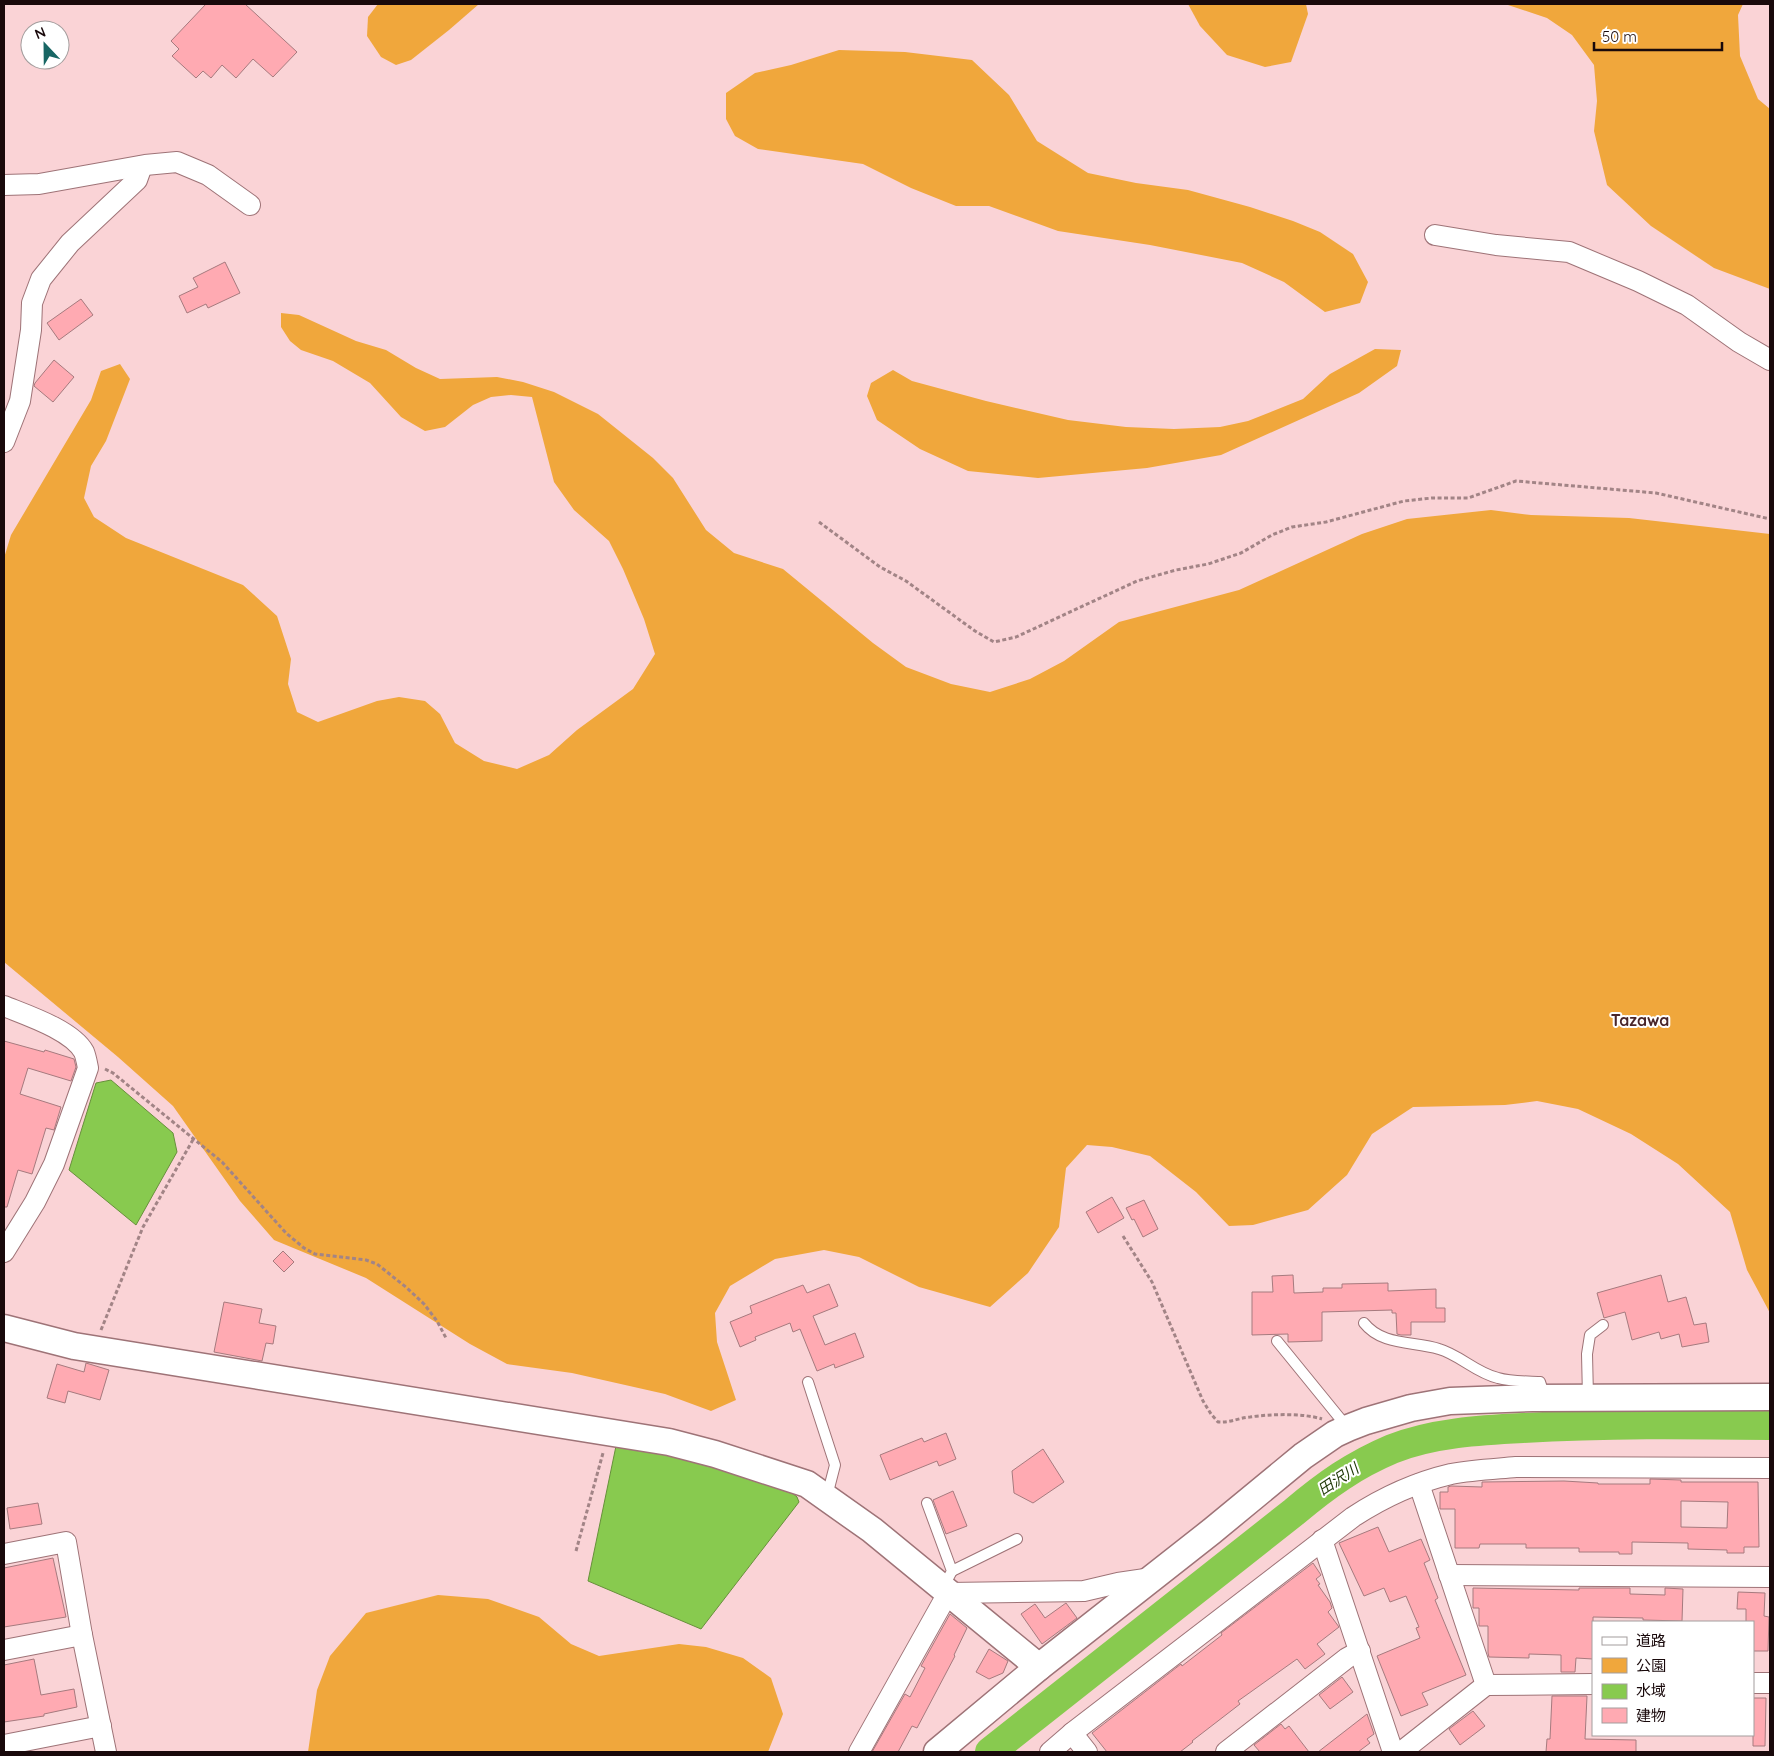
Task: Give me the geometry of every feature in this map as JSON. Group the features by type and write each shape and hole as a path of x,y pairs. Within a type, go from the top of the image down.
{"street":[{"path":"4,185 39,184 142,166 177,162 208,175 250,204"},
{"path":"4,442 20,401 31,330 32,303 42,279 70,243 137,180 142,166"},
{"path":"1435,235 1496,245 1569,252 1638,281 1687,305 1739,342 1770,360"},
{"path":"4,1006 41,1021 71,1038 84,1052 88,1068 54,1164 36,1202 7,1240"},
{"path":"4,1328 74,1346 668,1442 715,1454 807,1484 948,1584 1039,1667"},
{"path":"937,1752 1039,1667 1302,1456 1344,1430 1366,1421 1411,1408 1450,1401 1546,1398 1770,1397"},
{"path":"1050,1752 1322,1540 1370,1506 1419,1484 1450,1475 1474,1471 1516,1468 1770,1468"},
{"path":"1419,1484 1486,1685"},
{"path":"1322,1540 1393,1752"},
{"path":"4,1554 66,1542 82,1635 106,1752"},
{"path":"1449,1575 1770,1577"},
{"path":"948,1584 1084,1591 1152,1578"},
{"path":"859,1752 948,1584"},
{"path":"4,1650 82,1635"},
{"path":"1226,1752 1347,1658 1360,1651"},
{"path":"1754,1683 1770,1683"},
{"path":"1400,1752 1486,1685 1592,1684"},
{"path":"4,1745 101,1726"},
{"path":"1072,1733 1087,1752"}],"lane":[{"path":"1364,1323 1382,1338 1440,1349 1499,1379 1540,1382 1546,1398"},
{"path":"1588,1398 1587,1354 1590,1335 1603,1325"},
{"path":"1277,1341 1344,1430"},
{"path":"808,1382 835,1465 827,1497"},
{"path":"927,1503 948,1584 1017,1539"}],"path":[{"path":"819,522 880,567 906,581 994,642 1016,637 1136,581 1241,553 1272,535 1292,528 1326,522 1404,501 1432,498 1468,498 1516,482 1656,493 1770,519"},
{"path":"86,1059 113,1073 222,1162 286,1233 304,1248 314,1254 366,1260 377,1264 424,1304 437,1320 446,1338"},
{"path":"93,1349 142,1227 194,1138"},
{"path":"1123,1236 1152,1282 1203,1401 1218,1422 1228,1423 1246,1417 1262,1416 1316,1417 1344,1430"},
{"path":"576,1551 608,1433"}],"green space":[{"path":"378,4 479,4 411,60 396,65 381,57 367,36 368,17"},
{"path":"1188,4 1306,4 1308,14 1291,62 1265,67 1227,55 1200,26"},
{"path":"1505,4 1743,4 1738,15 1740,56 1758,99 1770,109 1770,289 1714,268 1651,226 1607,185 1594,131 1597,101 1594,65 1572,35 1547,18"},
{"path":"839,50 905,52 972,60 1009,95 1037,141 1088,173 1136,183 1188,190 1250,207 1320,232 1353,254 1368,282 1360,303 1325,312 1284,282 1242,263 1150,245 1058,231 989,206 956,206 911,188 863,164 758,149 735,136 726,119 726,93 755,73 791,65"},
{"path":"281,313 299,315 356,341 386,350 416,368 440,379 497,377 523,382 554,392 598,414 653,458 673,478 706,530 734,553 783,569 873,643 906,667 951,684 990,692 1030,679 1064,661 1119,622 1239,590 1362,534 1407,519 1491,510 1531,515 1629,518 1770,534 1770,1313 1747,1270 1730,1212 1678,1164 1631,1134 1578,1109 1537,1101 1505,1105 1413,1107 1372,1134 1347,1175 1308,1210 1253,1225 1229,1226 1196,1192 1150,1156 1112,1147 1087,1145 1066,1168 1059,1227 1028,1273 990,1307 919,1287 859,1257 824,1250 775,1259 730,1286 715,1313 717,1342 736,1400 711,1411 665,1394 572,1373 507,1364 470,1344 366,1278 274,1240 240,1201 173,1106 118,1057 4,962 4,558 11,535 91,400 101,371 120,364 130,379 106,441 91,466 84,498 94,517 126,538 243,585 277,616 291,659 288,684 297,712 318,722 377,701 399,697 425,701 440,714 455,743 484,761 517,769 549,755 577,730 633,689 655,654 644,619 609,541 574,510 554,482 532,397 511,395 491,397 473,405 445,427 425,431 401,417 370,383 333,361 301,350 290,341 281,327"},
{"path":"1375,349 1401,350 1397,366 1359,393 1221,455 1147,468 1038,478 968,471 920,449 877,420 867,396 871,383 893,370 912,381 1068,420 1126,427 1174,429 1220,427 1248,421 1303,399 1330,374"},
{"path":"438,1595 488,1599 539,1617 571,1644 599,1656 679,1644 706,1647 743,1658 771,1678 783,1714 768,1752 308,1752 317,1690 330,1656 366,1613"}],"water":[{"path":"111,1080 173,1133 177,1152 136,1225 69,1170 96,1083"},
{"path":"616,1446 727,1465 790,1491 797,1497 799,1502 701,1629 588,1581"}],"building":[{"path":"206,4 245,4 297,52 273,77 253,59 236,78 222,65 211,78 203,71 196,78 172,56 179,49 171,41"},
{"path":"225,262 240,293 208,308 206,304 187,313 179,296 198,287 193,278"},
{"path":"81,299 93,315 59,340 47,323"},
{"path":"54,360 74,377 53,402 34,386"},
{"path":"4,1041 74,1059 76,1067 71,1081 28,1068 20,1094 61,1107 54,1130 46,1128 32,1174 18,1170 7,1207 4,1207"},
{"path":"1112,1197 1124,1218 1098,1233 1086,1212"},
{"path":"1144,1200 1158,1229 1143,1237 1126,1208"},
{"path":"283,1251 294,1262 284,1272 273,1261"},
{"path":"1293,1275 1294,1293 1323,1292 1323,1288 1342,1288 1342,1284 1388,1283 1388,1291 1436,1289 1436,1308 1445,1308 1445,1322 1411,1322 1411,1335 1401,1335 1397,1334 1396,1313 1392,1313 1392,1310 1322,1312 1322,1341 1288,1342 1288,1334 1252,1335 1252,1292 1273,1292 1272,1276"},
{"path":"1661,1275 1668,1302 1686,1297 1694,1325 1706,1323 1709,1342 1682,1347 1679,1334 1661,1339 1659,1332 1632,1340 1625,1312 1604,1318 1597,1293"},
{"path":"829,1284 838,1306 813,1316 825,1345 855,1333 864,1357 835,1368 834,1364 817,1371 800,1329 793,1332 790,1323 755,1337 756,1340 740,1347 730,1322 752,1313 750,1306 803,1285 807,1293"},
{"path":"224,1302 262,1309 259,1323 276,1326 273,1344 266,1343 262,1361 214,1352"},
{"path":"86,1363 109,1370 100,1400 68,1391 65,1403 47,1398 57,1364 84,1372"},
{"path":"946,1433 956,1459 939,1466 937,1461 890,1480 880,1455 922,1438 924,1442"},
{"path":"1043,1449 1064,1482 1033,1503 1014,1493 1012,1471"},
{"path":"1650,1479 1681,1480 1681,1482 1758,1482 1759,1547 1744,1547 1744,1553 1727,1553 1727,1550 1688,1549 1688,1543 1632,1542 1632,1554 1619,1554 1619,1552 1579,1552 1579,1548 1526,1548 1526,1544 1480,1544 1479,1548 1455,1548 1455,1509 1440,1509 1440,1492 1448,1492 1448,1487 1451,1486 1482,1487 1482,1482 1564,1481 1598,1484 1650,1484","holes":["1681,1501 1728,1502 1727,1528 1681,1527"]},
{"path":"953,1491 967,1526 946,1534 933,1500"},
{"path":"38,1503 42,1524 10,1529 7,1508"},
{"path":"1378,1527 1389,1552 1421,1539 1430,1560 1424,1563 1438,1598 1435,1600 1466,1675 1422,1693 1428,1705 1401,1716 1377,1656 1420,1638 1416,1628 1419,1627 1406,1596 1390,1602 1384,1588 1364,1596 1339,1543"},
{"path":"53,1558 66,1617 4,1627 4,1568"},
{"path":"1313,1563 1321,1575 1316,1579 1320,1584 1318,1585 1332,1608 1328,1612 1339,1627 1317,1644 1325,1654 1305,1669 1297,1659 1238,1701 1240,1704 1180,1752 1107,1752 1092,1733 1181,1664 1182,1666 1222,1635 1221,1633"},
{"path":"1473,1588 1579,1590 1579,1588 1630,1588 1630,1594 1665,1595 1665,1588 1683,1589 1682,1621 1593,1617 1592,1659 1576,1658 1575,1672 1561,1672 1561,1655 1529,1654 1529,1658 1489,1657 1488,1626 1479,1626 1479,1608 1473,1608"},
{"path":"1738,1592 1765,1593 1764,1616 1769,1617 1768,1651 1754,1651 1754,1621 1746,1621 1746,1609 1737,1609"},
{"path":"1066,1603 1077,1618 1042,1644 1021,1614 1035,1604 1045,1618"},
{"path":"950,1614 967,1628 955,1656 917,1728 912,1726 898,1752 872,1752 905,1694 910,1697 925,1668 921,1666"},
{"path":"989,1649 1008,1661 1003,1673 989,1679 976,1672"},
{"path":"34,1659 41,1695 74,1689 77,1707 44,1714 44,1716 4,1722 4,1665"},
{"path":"1342,1677 1353,1692 1330,1709 1319,1695"},
{"path":"1552,1696 1587,1696 1585,1739 1636,1740 1636,1752 1546,1752 1547,1739 1550,1739"},
{"path":"1754,1698 1766,1698 1765,1746 1753,1746"},
{"path":"1473,1711 1485,1726 1460,1745 1449,1729"},
{"path":"1367,1714 1374,1734 1367,1739 1370,1743 1358,1752 1318,1752"},
{"path":"1281,1724 1285,1729 1289,1726 1309,1752 1260,1752 1254,1745"}],"waterway":[{"name":"田沢川","path":"990,1752 1317,1493 1341,1476 1392,1449 1423,1439 1474,1431 1554,1426 1770,1425"}],"district":[{"name":"Tazawa","path":"1640,1020"}]}
